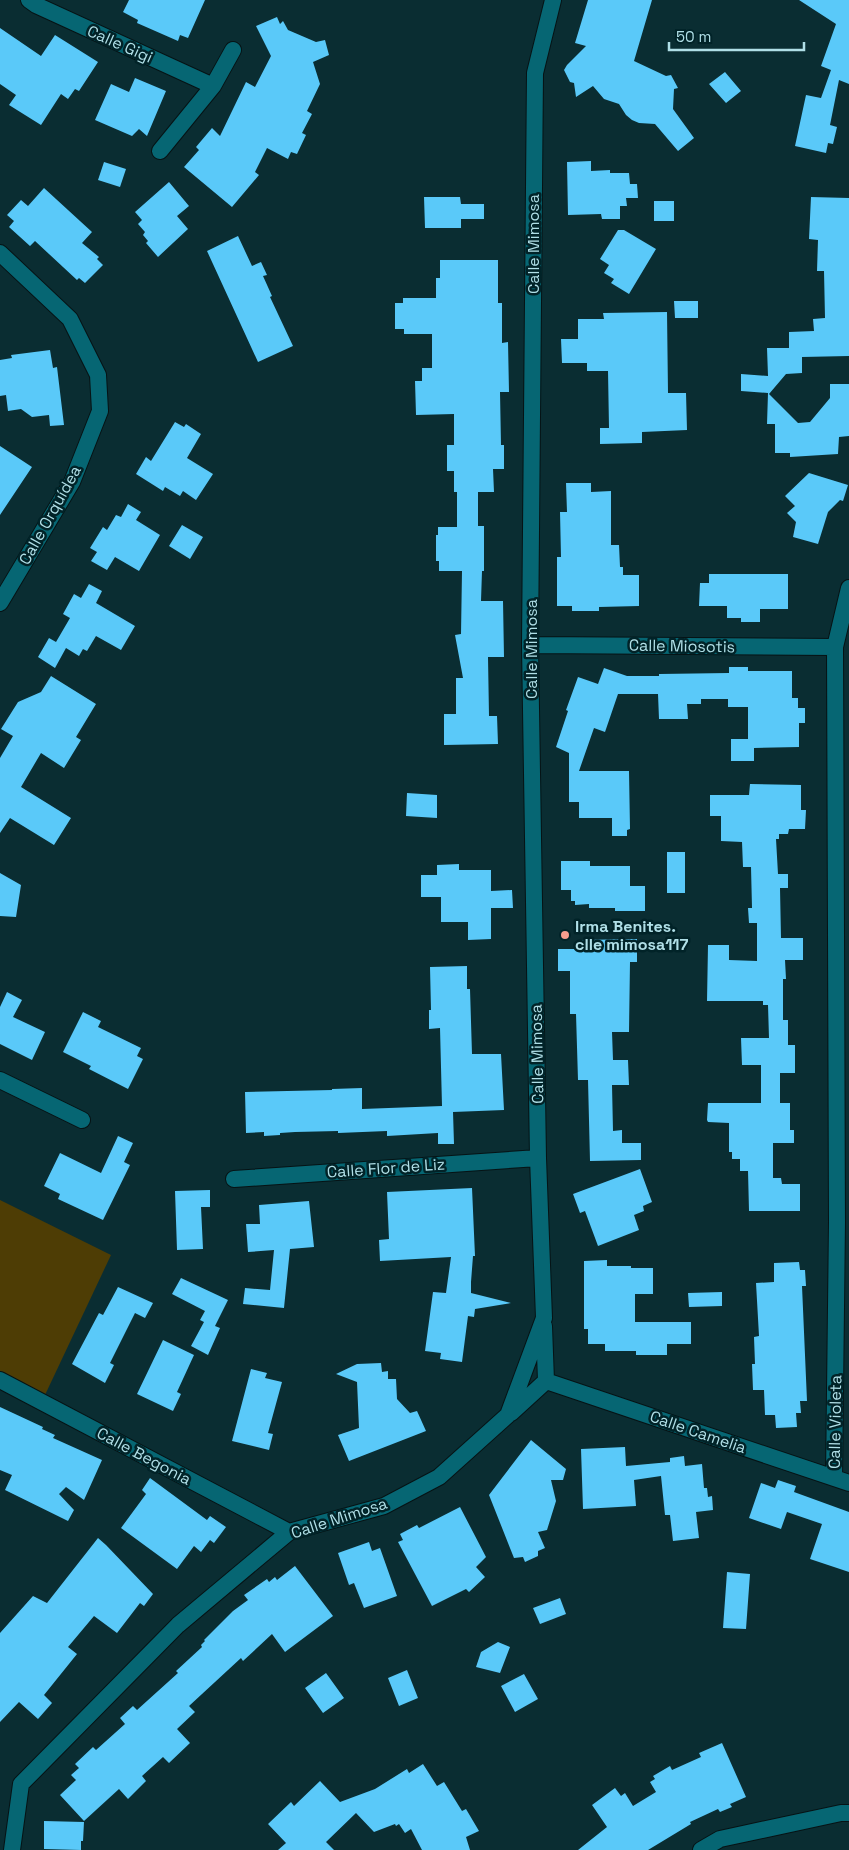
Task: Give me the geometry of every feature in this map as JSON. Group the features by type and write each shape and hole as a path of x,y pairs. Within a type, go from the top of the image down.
{"street":[{"name":"Calle Gigi","path":"29,0 36,5 213,86"},
{"name":"Calle Mimosa","path":"12,1850 21,1784 178,1625 289,1532 384,1506 439,1477 508,1415 544,1318 538,1158 530,645 534,73 554,0"},
{"path":"160,151 213,86 233,50"},
{"name":"Calle Orquídea","path":"0,253 70,319 98,374 100,411 72,482 0,603"},
{"name":"Calle Violeta","path":"841,1480 843,1222 835,648 849,588"},
{"name":"Calle Miosotis","path":"530,645 835,648"},
{"path":"0,1080 82,1120"},
{"name":"Calle Flor de Liz","path":"234,1179 538,1158"},
{"path":"508,1415 546,1381 544,1318"},
{"name":"Calle Begonia","path":"0,1380 289,1532"},
{"name":"Calle Camelia","path":"546,1381 841,1480"},
{"path":"701,1850 720,1839 841,1813 849,1813"}],"shaded area":[{"path":"0,1200 111,1255 45,1395 0,1372"}],"building":[{"path":"129,0 205,0 188,38 180,35 178,41 137,23 138,20 123,12"},
{"path":"588,0 652,0 634,61 666,76 671,75 678,88 674,89 673,109 694,138 678,151 655,124 639,123 632,120 626,115 619,104 604,99 593,86 576,97 574,83 570,82 564,70 586,46 575,43"},
{"path":"799,0 849,0 849,84 839,80 830,125 837,127 833,144 828,143 826,153 795,146 806,95 821,98 831,70 821,66 836,24"},
{"path":"277,17 280,24 283,21 288,30 316,42 325,40 329,55 313,62 320,84 307,111 312,114 302,133 306,135 297,154 291,152 288,159 267,148 255,172 259,175 232,207 184,167 199,150 196,147 212,128 220,136 246,82 255,87 271,56 256,26"},
{"path":"0,28 41,56 55,35 98,62 79,91 75,89 68,99 61,94 41,125 9,105 16,95 0,84"},
{"path":"725,72 741,91 726,103 709,84"},
{"path":"135,78 166,91 147,136 139,129 132,136 95,120 111,84 129,92"},
{"path":"591,161 591,171 610,170 610,173 629,173 630,184 637,184 638,198 626,198 627,206 620,206 620,219 602,219 601,214 568,215 567,162"},
{"path":"104,162 126,169 120,187 98,180"},
{"path":"169,182 189,206 177,216 188,229 158,257 146,243 148,241 143,235 145,232 138,224 142,220 135,212"},
{"path":"44,188 92,232 82,243 99,257 97,259 103,265 85,283 79,278 77,280 35,241 30,246 9,227 14,221 7,215 21,200 28,206"},
{"path":"424,197 460,197 461,204 484,204 484,219 461,219 461,228 425,228"},
{"path":"811,197 849,198 849,356 802,357 802,373 786,374 769,394 798,423 810,422 830,398 830,384 849,384 849,436 839,437 838,454 790,457 790,453 775,453 775,424 767,424 768,393 741,391 741,374 768,376 767,348 789,348 789,332 814,331 813,319 825,318 824,271 817,271 818,240 809,239"},
{"path":"654,201 674,201 674,221 654,221"},
{"path":"618,230 624,230 656,249 629,294 611,283 614,279 604,273 609,265 600,259"},
{"path":"238,236 252,266 261,262 267,275 263,276 272,296 270,297 293,346 258,362 207,251"},
{"path":"440,260 498,260 498,303 502,303 502,343 508,342 509,392 500,392 501,445 504,445 504,469 493,469 494,492 478,492 478,526 484,526 484,571 482,571 481,601 503,601 504,657 488,657 489,716 497,716 498,744 444,745 444,714 456,714 456,678 463,678 455,635 461,634 462,571 439,571 439,561 436,561 436,535 438,535 438,527 457,527 457,492 454,492 454,471 447,471 447,445 454,445 454,414 416,415 415,381 422,381 422,368 432,368 432,334 404,334 404,329 395,329 395,303 403,303 403,298 436,298 436,278 440,278"},
{"path":"674,301 698,301 698,318 675,318"},
{"path":"667,312 668,393 686,393 687,430 642,432 642,443 600,444 600,428 609,428 608,371 587,371 587,363 562,363 561,339 578,339 578,319 604,319 603,313"},
{"path":"50,350 53,368 57,367 64,425 50,426 49,415 32,417 21,409 8,411 6,395 0,396 0,360 12,358 11,355"},
{"path":"175,422 184,427 186,424 201,434 187,458 213,474 196,500 183,491 180,496 165,487 163,491 136,474 146,457 151,461"},
{"path":"0,446 32,467 0,515"},
{"path":"809,473 848,485 843,501 840,500 828,512 818,544 793,537 796,522 787,513 795,506 785,496"},
{"path":"566,483 591,483 591,492 611,491 611,545 619,545 620,567 623,567 623,575 639,575 639,606 599,607 599,611 572,611 572,606 557,606 557,557 561,557 560,512 567,512"},
{"path":"128,504 141,512 136,520 160,535 139,571 115,557 107,570 91,561 97,552 90,548 103,527 107,530 116,515 121,517"},
{"path":"182,525 203,537 190,559 169,546"},
{"path":"709,574 788,574 788,609 760,609 760,622 741,622 741,618 727,618 727,606 699,606 700,583 709,583"},
{"path":"89,584 102,591 96,603 135,626 121,650 96,636 87,651 83,649 79,656 66,648 55,668 38,657 49,638 56,642 70,618 63,614 74,594 81,598"},
{"path":"729,667 748,667 748,671 792,671 792,698 798,698 798,708 805,708 805,723 799,723 799,747 754,748 754,761 731,761 731,739 748,739 748,707 728,707 728,699 701,699 701,704 687,704 688,719 659,719 658,694 618,694 605,732 594,728 579,771 629,771 630,829 627,830 627,836 612,836 612,818 579,818 579,802 569,802 569,753 556,747 568,711 566,710 578,677 598,684 604,668 627,676 659,676 659,674 729,673"},
{"path":"51,676 96,704 76,737 81,740 64,768 41,753 21,787 71,818 54,845 10,818 0,833 0,758 13,736 1,729 18,702 41,692"},
{"path":"750,784 801,785 801,810 806,810 805,829 789,829 788,834 779,834 779,839 776,839 778,874 788,874 788,888 780,888 781,938 803,938 803,960 785,960 786,979 783,979 783,1020 788,1020 788,1045 795,1045 795,1073 780,1073 780,1103 790,1103 790,1130 794,1130 794,1143 773,1143 773,1178 781,1178 782,1184 800,1184 800,1211 749,1211 748,1171 740,1171 740,1159 732,1159 732,1152 729,1152 729,1123 708,1122 707,1120 708,1103 761,1103 761,1065 742,1065 741,1038 769,1038 768,1005 763,1005 763,1001 707,1001 708,945 729,945 729,960 757,961 757,923 749,923 748,908 752,908 751,867 743,867 742,842 721,841 721,816 710,816 710,795 749,795"},
{"path":"407,793 437,795 437,818 406,816"},
{"path":"667,852 685,852 685,893 667,893"},
{"path":"561,861 590,861 590,866 630,866 630,886 645,886 645,911 615,911 615,908 589,908 589,904 575,905 575,901 571,901 571,890 561,890"},
{"path":"459,864 459,870 491,870 491,891 512,890 513,908 491,908 491,939 468,940 468,922 441,922 441,897 421,897 421,875 437,875 437,865"},
{"path":"0,873 21,885 16,917 0,916"},
{"path":"637,939 637,962 630,962 629,1032 612,1032 613,1060 628,1060 629,1085 612,1085 613,1131 622,1130 622,1143 641,1143 641,1160 590,1161 588,1080 578,1080 576,1014 570,1014 570,971 558,971 558,949 581,949 582,940"},
{"path":"467,966 467,989 470,989 472,1054 501,1054 504,1110 453,1112 454,1144 438,1144 438,1133 387,1136 387,1131 338,1133 338,1131 280,1133 280,1135 264,1136 264,1132 246,1133 245,1092 362,1088 362,1109 442,1106 440,1028 429,1029 429,1010 431,1010 430,967"},
{"path":"7,992 22,1000 13,1017 45,1032 32,1060 0,1044 0,1007"},
{"path":"83,1012 101,1021 98,1027 141,1048 137,1056 143,1059 128,1089 89,1069 91,1066 63,1052"},
{"path":"118,1136 133,1143 124,1162 130,1165 103,1220 58,1199 60,1194 44,1186 60,1153 101,1173"},
{"path":"640,1169 652,1202 643,1206 644,1211 634,1215 639,1230 598,1246 585,1211 580,1213 573,1194"},
{"path":"472,1188 475,1256 473,1256 471,1293 511,1303 475,1309 474,1317 468,1316 462,1362 440,1359 441,1353 425,1351 433,1292 446,1293 451,1257 380,1261 379,1240 389,1239 387,1192"},
{"path":"210,1190 210,1207 201,1207 203,1249 177,1250 175,1191"},
{"path":"309,1201 314,1247 290,1249 284,1308 243,1304 245,1288 270,1290 274,1250 248,1252 246,1224 260,1224 259,1205"},
{"path":"607,1260 607,1266 653,1268 653,1294 635,1294 635,1322 691,1322 691,1344 667,1344 667,1355 636,1355 636,1351 605,1351 605,1344 588,1344 588,1329 584,1329 584,1261"},
{"path":"799,1262 800,1270 805,1270 806,1286 802,1286 807,1401 800,1401 801,1413 796,1413 797,1427 776,1428 775,1415 765,1415 764,1390 753,1390 752,1364 755,1364 754,1337 759,1336 756,1283 774,1282 774,1263"},
{"path":"181,1278 228,1300 215,1326 220,1328 208,1355 191,1346 204,1322 200,1320 205,1311 172,1294"},
{"path":"118,1287 153,1303 145,1318 135,1313 110,1363 114,1365 105,1383 72,1364 99,1313 103,1315"},
{"path":"722,1292 722,1306 689,1307 688,1293"},
{"path":"163,1340 194,1355 177,1392 181,1394 173,1411 137,1394"},
{"path":"381,1363 382,1372 388,1371 388,1379 396,1379 397,1399 410,1413 417,1411 426,1431 349,1461 338,1435 359,1428 357,1382 336,1374 357,1364"},
{"path":"251,1369 267,1373 265,1378 282,1382 268,1433 273,1434 269,1450 232,1441"},
{"path":"0,1407 43,1427 42,1429 55,1435 53,1438 102,1460 84,1500 66,1487 59,1494 74,1510 68,1521 5,1490 12,1475 0,1470"},
{"path":"531,1440 566,1469 563,1480 551,1480 556,1501 547,1530 538,1532 545,1548 538,1551 538,1556 525,1562 523,1557 514,1558 489,1495"},
{"path":"625,1447 626,1466 670,1462 670,1458 684,1456 685,1466 702,1464 704,1488 707,1488 708,1497 712,1496 713,1510 696,1512 699,1538 673,1541 670,1515 665,1515 661,1476 634,1480 636,1506 583,1509 581,1449"},
{"path":"150,1478 207,1520 210,1516 226,1527 214,1543 210,1540 201,1552 194,1546 177,1569 121,1528 146,1494 142,1490"},
{"path":"778,1480 796,1486 794,1492 849,1512 849,1572 810,1559 822,1524 787,1512 781,1529 749,1518 761,1483 775,1488"},
{"path":"460,1507 486,1557 476,1567 485,1577 469,1592 466,1589 432,1606 398,1542 403,1540 400,1534 417,1525 419,1528"},
{"path":"98,1538 153,1594 144,1606 140,1603 117,1633 94,1616 68,1647 77,1654 44,1695 52,1703 38,1719 19,1702 0,1722 0,1633 33,1596 47,1603"},
{"path":"369,1542 372,1551 380,1548 397,1596 364,1608 354,1583 349,1585 338,1553"},
{"path":"295,1566 333,1616 285,1652 272,1634 243,1661 241,1658 189,1706 195,1712 177,1729 190,1743 169,1763 163,1757 142,1776 146,1781 128,1799 119,1789 84,1821 60,1795 76,1780 71,1775 79,1768 75,1764 93,1747 96,1750 125,1724 120,1718 133,1706 137,1710 178,1673 176,1671 202,1647 201,1645 204,1640 233,1611 248,1600 244,1595 267,1579 269,1582 275,1577 277,1580"},
{"path":"727,1572 750,1574 746,1629 723,1628"},
{"path":"560,1598 566,1614 540,1624 533,1608"},
{"path":"498,1642 510,1647 500,1673 476,1667 481,1652"},
{"path":"407,1670 418,1698 399,1706 388,1678"},
{"path":"326,1673 344,1698 323,1713 305,1688"},
{"path":"524,1674 538,1699 515,1712 501,1686"},
{"path":"722,1743 746,1797 730,1804 732,1807 720,1812 718,1809 690,1822 691,1824 648,1850 578,1850 607,1827 592,1805 615,1788 621,1796 625,1793 633,1806 656,1792 650,1782 655,1779 653,1776 670,1766 672,1770 701,1757 699,1753"},
{"path":"423,1764 437,1786 444,1782 462,1811 466,1809 479,1831 466,1837 470,1850 422,1850 411,1829 405,1833 399,1824 396,1826 395,1824 374,1832 356,1813 326,1842 334,1850 278,1850 286,1843 268,1824 291,1802 294,1806 320,1781 340,1802 375,1789 407,1769 409,1773"},
{"path":"44,1821 84,1822 81,1850 44,1849"}],"place":[{"name":"Irma Benites. clle mimosa117","path":"565,935"}]}
